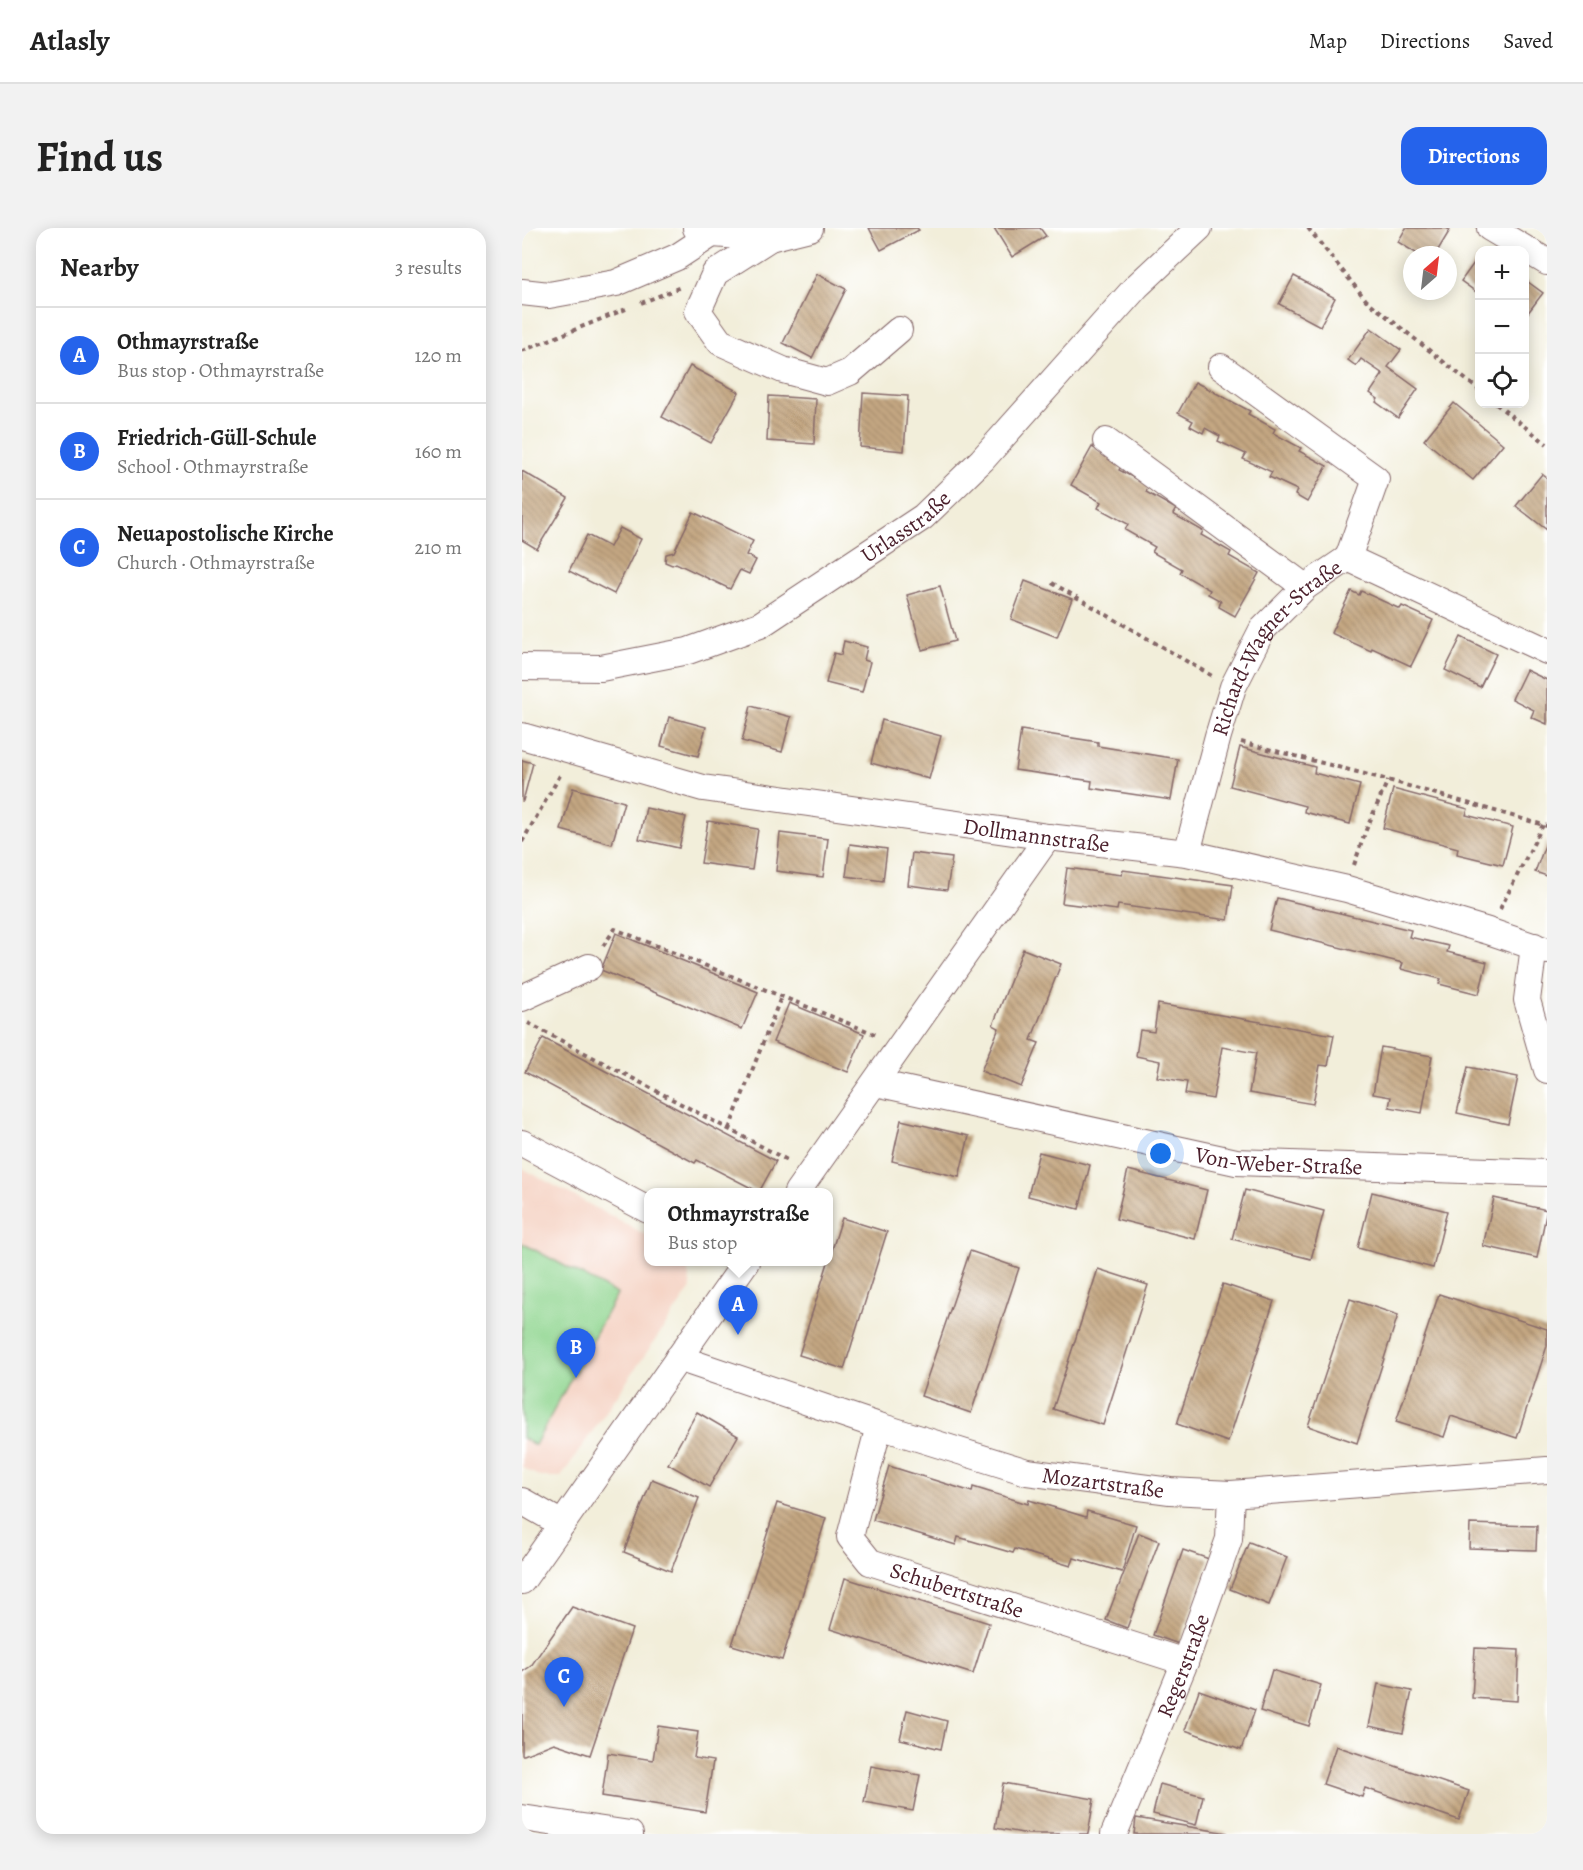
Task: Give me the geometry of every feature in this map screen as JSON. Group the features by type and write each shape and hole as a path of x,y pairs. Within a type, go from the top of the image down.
{"street":[{"path":"810,228 770,238 716,273 698,311 720,342 783,370 826,381 850,372 899,330"},
{"name":"Urlasstraße","path":"522,667 601,668 688,651 760,625 923,517 981,460 1137,286 1199,228"},
{"path":"1490,228 1547,262"},
{"path":"522,292 549,295 616,283 676,257 704,231 770,238"},
{"path":"1221,367 1376,479 1348,558"},
{"path":"1106,441 1305,587"},
{"name":"Richard-Wagner-Straße","path":"1187,853 1233,687 1262,630 1305,587 1348,558 1547,651"},
{"name":"Dollmannstraße","path":"522,736 703,788 1048,837 1187,853 1347,889 1541,949"},
{"path":"805,1183 1048,837"},
{"path":"1541,949 1527,1000 1547,1070"},
{"path":"522,998 589,967"},
{"name":"Von-Weber-Straße","path":"876,1083 1236,1162 1547,1173"},
{"path":"522,1143 644,1208"},
{"path":"522,1581 742,1266"},
{"name":"Mozartstraße","path":"678,1358 879,1426 1027,1472 1170,1491 1231,1494 1547,1470"},
{"name":"Schubertstraße","path":"879,1426 850,1538 870,1562 1185,1662"},
{"name":"Regerstraße","path":"1114,1834 1185,1662 1229,1539 1231,1494"},
{"path":"522,1501 562,1524"},
{"path":"522,1818 630,1834"}],"path":[{"path":"1308,228 1366,300 1475,387"},
{"path":"640,303 716,273"},
{"path":"522,351 630,308"},
{"path":"1501,408 1547,444"},
{"path":"1052,583 1233,687"},
{"path":"1218,736 1388,780 1545,825 1488,931"},
{"path":"522,842 573,752"},
{"path":"1347,889 1366,830 1388,780"},
{"path":"589,967 615,929 902,1045"},
{"path":"729,1129 781,997"},
{"path":"522,1020 729,1129 805,1183"}],"shaded area":[{"path":"522,1168 644,1234 644,1266 687,1266 691,1288 561,1477 540,1477 522,1467"}],"green space":[{"path":"522,1243 617,1294 535,1445 522,1438"}],"building":[{"path":"869,228 917,228 919,230 881,250"},
{"path":"994,228 1040,228 1046,236 1012,257"},
{"path":"1406,228 1446,228 1450,230 1440,246 1404,246 1398,242"},
{"path":"1475,262 1475,291 1461,281"},
{"path":"817,274 846,289 812,358 783,343"},
{"path":"1294,276 1335,298 1320,326 1279,304"},
{"path":"1529,283 1543,293 1529,311"},
{"path":"1371,328 1401,350 1388,367 1418,389 1398,418 1376,402 1378,399 1370,393 1383,374 1361,359 1356,366 1348,360"},
{"path":"690,366 739,392 711,443 662,417"},
{"path":"1195,382 1250,411 1248,414 1275,429 1273,433 1301,448 1299,451 1327,466 1307,502 1295,495 1297,490 1269,477 1272,472 1243,459 1246,454 1218,441 1220,436 1205,428 1203,433 1190,426 1193,421 1178,413"},
{"path":"863,393 908,396 904,451 860,447"},
{"path":"769,396 816,399 814,444 767,441"},
{"path":"1454,403 1503,444 1473,480 1424,440"},
{"path":"1092,447 1122,464 1119,470 1149,486 1146,492 1176,509 1173,514 1203,531 1201,535 1231,552 1229,556 1259,573 1235,616 1219,607 1221,601 1208,594 1210,590 1180,573 1182,569 1152,552 1155,547 1125,530 1128,524 1098,508 1101,502 1071,485"},
{"path":"522,471 568,498 537,549 522,540"},
{"path":"1542,474 1547,478 1547,530 1516,506"},
{"path":"693,512 753,541 746,555 756,560 749,574 740,570 730,589 676,563 672,565 665,562 666,554 674,552"},
{"path":"620,528 641,539 614,594 569,571 587,535 610,547"},
{"path":"1025,581 1072,599 1057,637 1011,619"},
{"path":"940,586 955,641 922,650 907,595"},
{"path":"1351,591 1359,595 1361,591 1400,609 1402,606 1433,620 1411,666 1331,633"},
{"path":"1461,637 1496,654 1480,687 1445,670"},
{"path":"844,641 867,647 864,660 870,662 862,692 826,683 834,653 841,655"},
{"path":"1526,670 1547,680 1547,724 1531,717 1534,710 1512,699"},
{"path":"751,706 791,717 782,752 742,741"},
{"path":"669,717 706,727 698,756 661,746"},
{"path":"882,720 941,736 929,779 871,763"},
{"path":"1021,730 1098,742 1098,746 1178,759 1171,800 1091,788 1092,781 1015,770"},
{"path":"1240,747 1315,767 1314,773 1360,785 1350,824 1304,812 1305,806 1230,786"},
{"path":"522,760 533,763 523,801 522,801"},
{"path":"573,788 624,802 612,844 561,830"},
{"path":"1393,789 1468,809 1466,815 1513,827 1503,865 1457,854 1458,848 1383,828"},
{"path":"646,808 686,817 679,848 639,839"},
{"path":"708,821 758,829 752,870 701,863"},
{"path":"780,833 828,839 823,877 776,871"},
{"path":"1547,840 1547,876 1535,872"},
{"path":"850,844 887,849 883,881 846,876"},
{"path":"912,853 952,858 947,890 908,885"},
{"path":"1067,868 1122,875 1123,870 1233,885 1228,920 1118,905 1117,910 1062,903"},
{"path":"1277,898 1411,930 1409,937 1449,946 1447,952 1487,962 1479,994 1439,984 1441,979 1401,969 1403,963 1269,930"},
{"path":"616,933 758,992 742,1029 601,970"},
{"path":"1023,949 1061,964 1031,1040 1039,1043 1021,1087 981,1071 999,1028 993,1025"},
{"path":"789,1003 864,1034 848,1072 773,1042"},
{"path":"1158,1004 1334,1035 1328,1066 1320,1065 1313,1104 1249,1093 1256,1053 1222,1047 1213,1099 1185,1094 1187,1082 1157,1077 1160,1061 1136,1056 1140,1030 1154,1032"},
{"path":"543,1038 776,1161 761,1188 751,1188 697,1160 695,1163 525,1072"},
{"path":"1381,1047 1432,1056 1422,1113 1389,1107 1391,1097 1373,1094"},
{"path":"1468,1067 1518,1077 1508,1124 1457,1113"},
{"path":"901,1120 969,1136 959,1177 892,1161"},
{"path":"1039,1152 1090,1165 1079,1209 1028,1196"},
{"path":"1128,1170 1207,1190 1195,1239 1116,1219"},
{"path":"1245,1190 1324,1211 1311,1259 1232,1239"},
{"path":"1372,1192 1447,1211 1433,1268 1358,1248"},
{"path":"1494,1198 1547,1210 1537,1258 1483,1246"},
{"path":"842,1218 887,1232 844,1369 799,1355 827,1266 833,1266 833,1247"},
{"path":"970,1251 1019,1268 971,1413 921,1396"},
{"path":"1098,1269 1148,1285 1103,1425 1053,1409"},
{"path":"1223,1284 1274,1301 1228,1442 1177,1424"},
{"path":"1439,1294 1547,1329 1547,1346 1517,1438 1451,1416 1444,1437 1396,1422"},
{"path":"1350,1299 1398,1315 1357,1443 1308,1426"},
{"path":"697,1412 738,1436 709,1487 668,1464"},
{"path":"889,1466 972,1492 973,1487 1028,1504 1029,1500 1086,1517 1087,1511 1136,1525 1122,1572 1074,1558 1071,1566 1015,1549 1013,1553 958,1537 956,1545 873,1520"},
{"path":"652,1479 699,1498 671,1571 624,1552"},
{"path":"777,1503 826,1518 782,1660 732,1645"},
{"path":"1470,1524 1537,1526 1536,1550 1469,1548"},
{"path":"1139,1533 1159,1541 1127,1628 1106,1620"},
{"path":"1249,1542 1287,1557 1269,1605 1230,1589"},
{"path":"1183,1550 1209,1559 1179,1644 1153,1635"},
{"path":"845,1578 989,1623 973,1674 830,1629"},
{"path":"572,1607 632,1629 590,1755 554,1743 522,1755 522,1672 531,1666"},
{"path":"1475,1648 1519,1650 1517,1701 1472,1698"},
{"path":"1272,1670 1321,1685 1309,1726 1260,1711"},
{"path":"1378,1684 1412,1691 1403,1733 1369,1726"},
{"path":"1199,1690 1255,1710 1241,1750 1185,1730"},
{"path":"907,1710 947,1721 941,1749 900,1739"},
{"path":"658,1726 698,1732 694,1758 713,1761 705,1812 602,1796 608,1753 653,1760"},
{"path":"1336,1746 1469,1791 1459,1820 1365,1788 1362,1797 1323,1784"},
{"path":"871,1766 920,1775 913,1811 864,1802"},
{"path":"1003,1783 1094,1799 1088,1834 1028,1834 995,1828"},
{"path":"1160,1784 1203,1796 1196,1825 1153,1814"},
{"path":"1136,1818 1227,1833 1227,1834 1134,1834"}],"place":[{"name":"Othmayrstraße","path":"738,1335"},
{"name":"Friedrich-Güll-Schule","path":"576,1378"},
{"name":"Neuapostolische Kirche","path":"564,1707"}]}
